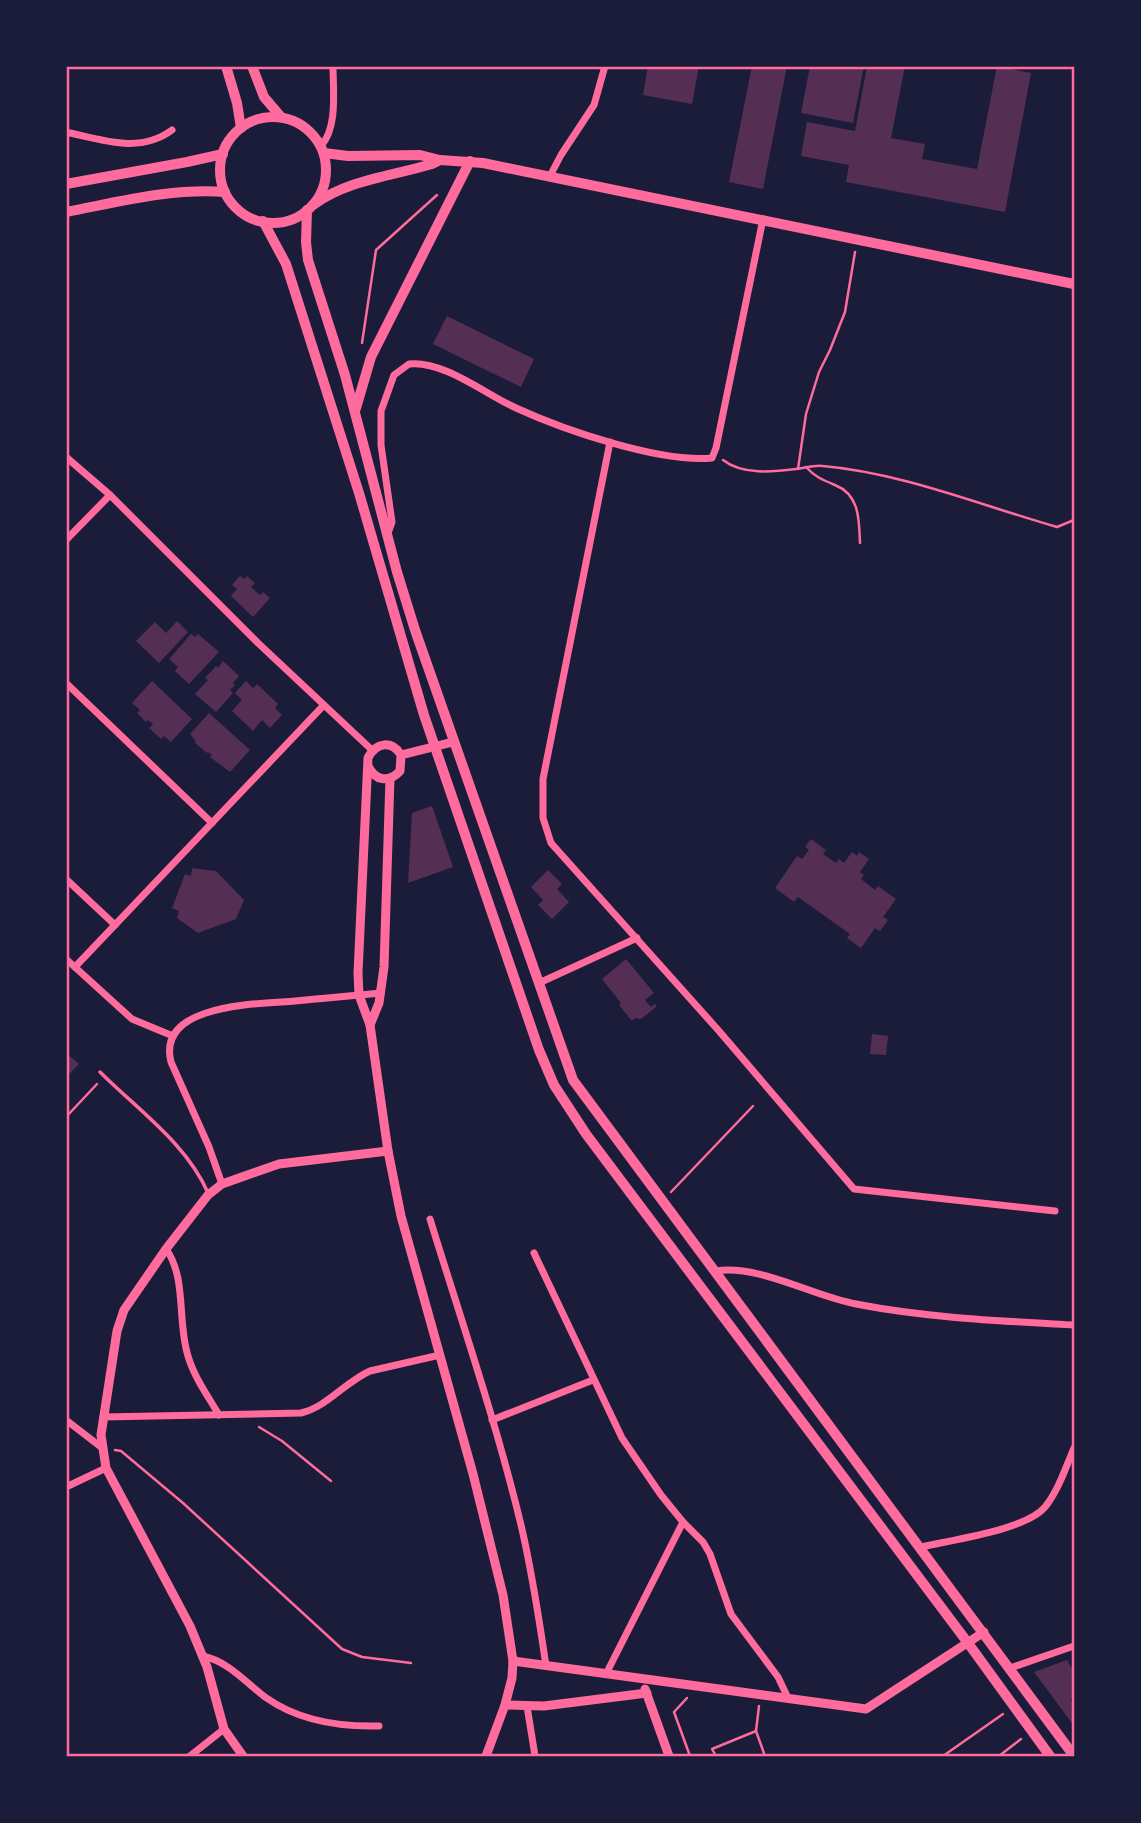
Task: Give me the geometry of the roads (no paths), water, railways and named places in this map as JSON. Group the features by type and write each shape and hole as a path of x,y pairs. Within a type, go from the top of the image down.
{"main road":[{"path":"226,66 241,128"},
{"path":"252,66 264,97 281,117"},
{"path":"440,160 344,188 324,196 310,207 288,220 263,221 242,212 225,192 220,170 223,153 233,136 256,120 281,117 302,125 313,134 322,149 326,163 325,182 310,207 306,242 308,260 355,411 408,609 560,1047 578,1088 1074,1756"},
{"path":"322,149 348,156 420,155 440,160 470,161 1074,284"},
{"path":"66,184 223,153"},
{"path":"355,411 371,358 470,161"},
{"path":"66,212 167,193 225,192"},
{"path":"263,221 286,264 435,746 535,1040 554,1085 586,1134 1050,1756"}],"street":[{"path":"322,149 331,125 333,66"},
{"path":"550,176 594,106 605,66"},
{"path":"66,132 114,142 140,144 157,141 172,130"},
{"path":"387,536 392,522 381,445 381,411 394,375 404,366 416,363 436,367 516,408 610,442 680,457 712,458 763,219"},
{"path":"610,442 543,779 542,805 545,828 551,843 637,938 854,1189 1055,1211"},
{"path":"66,457 110,495 323,706 372,750"},
{"path":"66,540 110,495"},
{"path":"66,683 212,822"},
{"path":"75,967 323,706"},
{"path":"401,755 453,741"},
{"path":"368,766 375,776 390,778 400,771 401,755 396,748 388,744 379,745 372,750 368,758 359,995 370,1025 388,1151 401,1216 498,1566 513,1661 505,1705 486,1756"},
{"path":"370,1025 381,993 390,778"},
{"path":"66,879 115,925"},
{"path":"539,983 637,938"},
{"path":"66,959 132,1019 173,1036"},
{"path":"222,1184 205,1136 171,1062 169,1046 173,1036 192,1019 221,1009 381,993"},
{"path":"243,1756 224,1729 190,1626 106,1468 101,1447 112,1353 121,1317 166,1249 208,1195 222,1184 279,1164 388,1151"},
{"path":"430,1219 521,1524 546,1666"},
{"path":"166,1249 176,1269 182,1329 188,1357 219,1415"},
{"path":"534,1253 622,1437 683,1522 703,1542 710,1554 731,1614 778,1677 788,1698"},
{"path":"716,1271 744,1271 858,1305 957,1318 1074,1325"},
{"path":"103,1417 306,1411 370,1371 440,1355"},
{"path":"492,1420 593,1380"},
{"path":"66,1420 101,1447"},
{"path":"920,1547 1018,1525 1035,1516 1051,1499 1074,1448"},
{"path":"66,1487 106,1468"},
{"path":"606,1674 683,1522"},
{"path":"513,1661 869,1708 984,1632"},
{"path":"1010,1668 1074,1646"},
{"path":"202,1656 225,1664 265,1697 294,1712 335,1723 379,1727"},
{"path":"642,1678 669,1756"},
{"path":"505,1705 544,1706 647,1693"},
{"path":"527,1706 535,1756"},
{"path":"190,1756 224,1729"}],"lane":[{"path":"100,1072 180,1150 197,1172 208,1195"}]}
